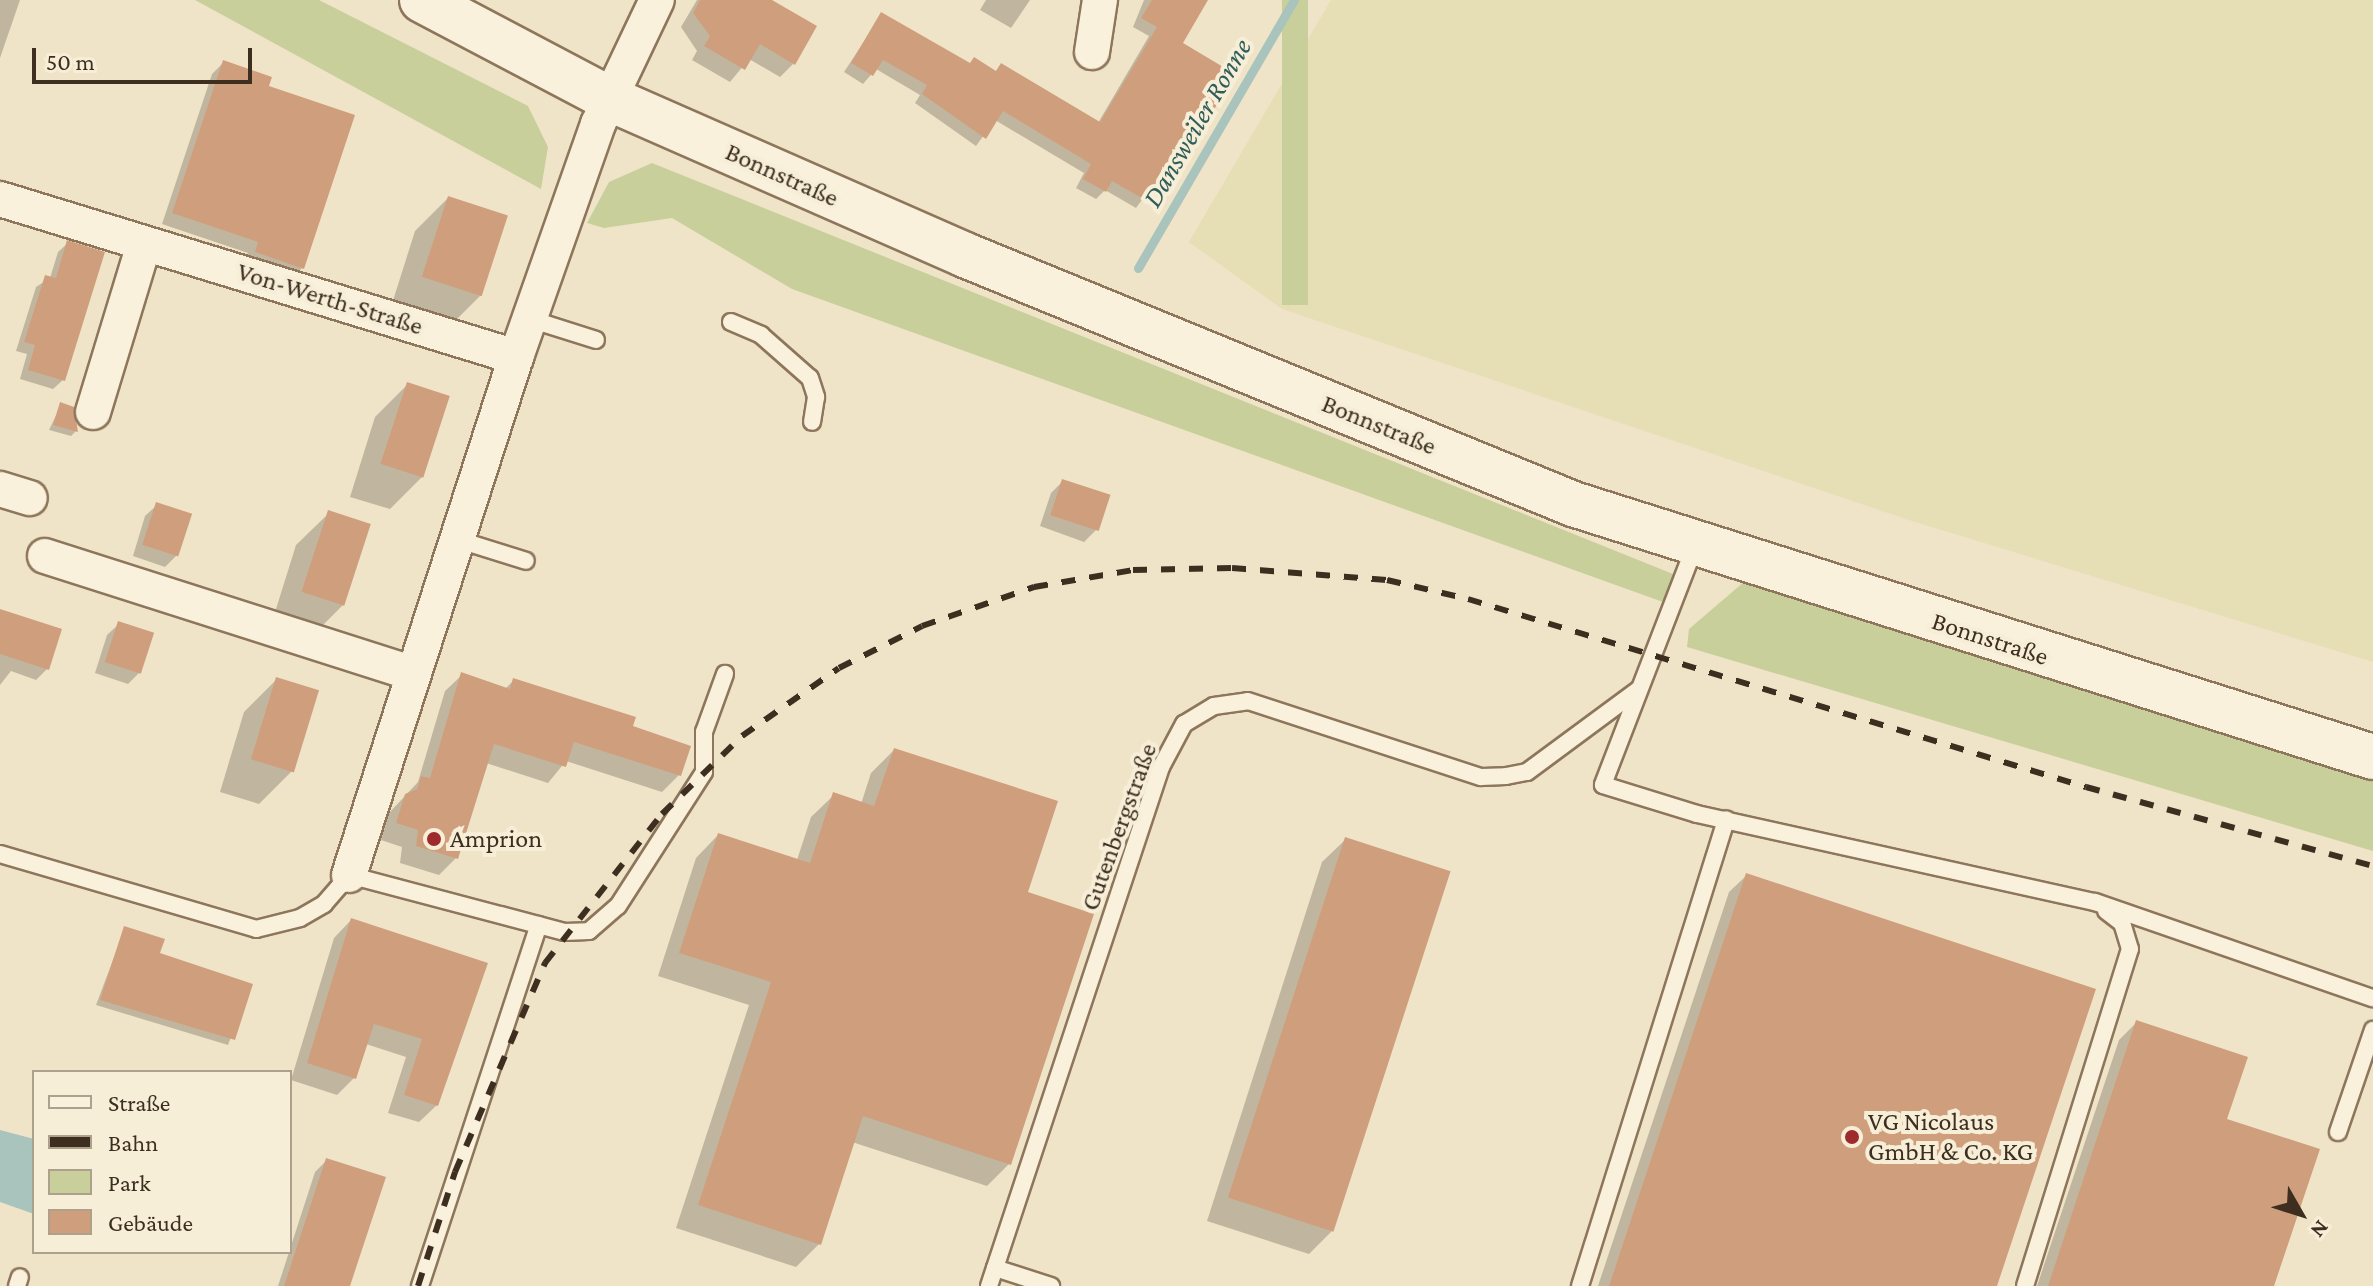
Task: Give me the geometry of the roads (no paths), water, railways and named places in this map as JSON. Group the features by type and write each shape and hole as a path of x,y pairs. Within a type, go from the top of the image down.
{"main road":[{"name":"Bonnstraße","path":"422,0 610,99 1023,279 1573,504 1695,546 2373,757"}],"street":[{"path":"349,875 516,357 533,320 610,99 657,0"},
{"path":"1092,52 1100,0"},
{"name":"Von-Werth-Straße","path":"0,199 516,357"},
{"path":"93,412 144,244"},
{"path":"45,556 414,674"}],"lane":[{"path":"533,320 596,340"},
{"path":"731,322 761,335 810,378 816,397 812,422"},
{"path":"456,539 526,561"},
{"path":"1695,546 1603,785 1726,819 2095,902 2373,998"},
{"path":"0,854 256,929 300,918 324,904 349,875 564,932 589,931 618,906 704,772 704,732 725,674"},
{"name":"Gutenbergstraße","path":"989,1286 1161,767 1184,724 1214,706 1248,701 1481,777 1506,776 1527,772 1639,689"},
{"path":"1580,1286 1726,819"},
{"path":"2025,1286 2130,949 2122,923 2095,902"},
{"path":"420,1286 539,925"},
{"path":"2338,1132 2373,1030"},
{"path":"995,1268 1051,1286"}],"water":[{"path":"0,1130 32,1138 32,1213 0,1202"}],"waterway":[{"name":"Dansweiler Ronne","path":"1138,268 1294,0"}],"railway":[{"path":"418,1286 455,1172 545,963 662,814 742,736 839,668 922,626 1034,587 1133,570 1232,568 1387,580 1468,599 2086,787 2373,866"}],"place":[{"name":"Amprion","path":"434,839"},
{"name":"VG Nicolaus GmbH & Co. KG","path":"1852,1137"}]}
